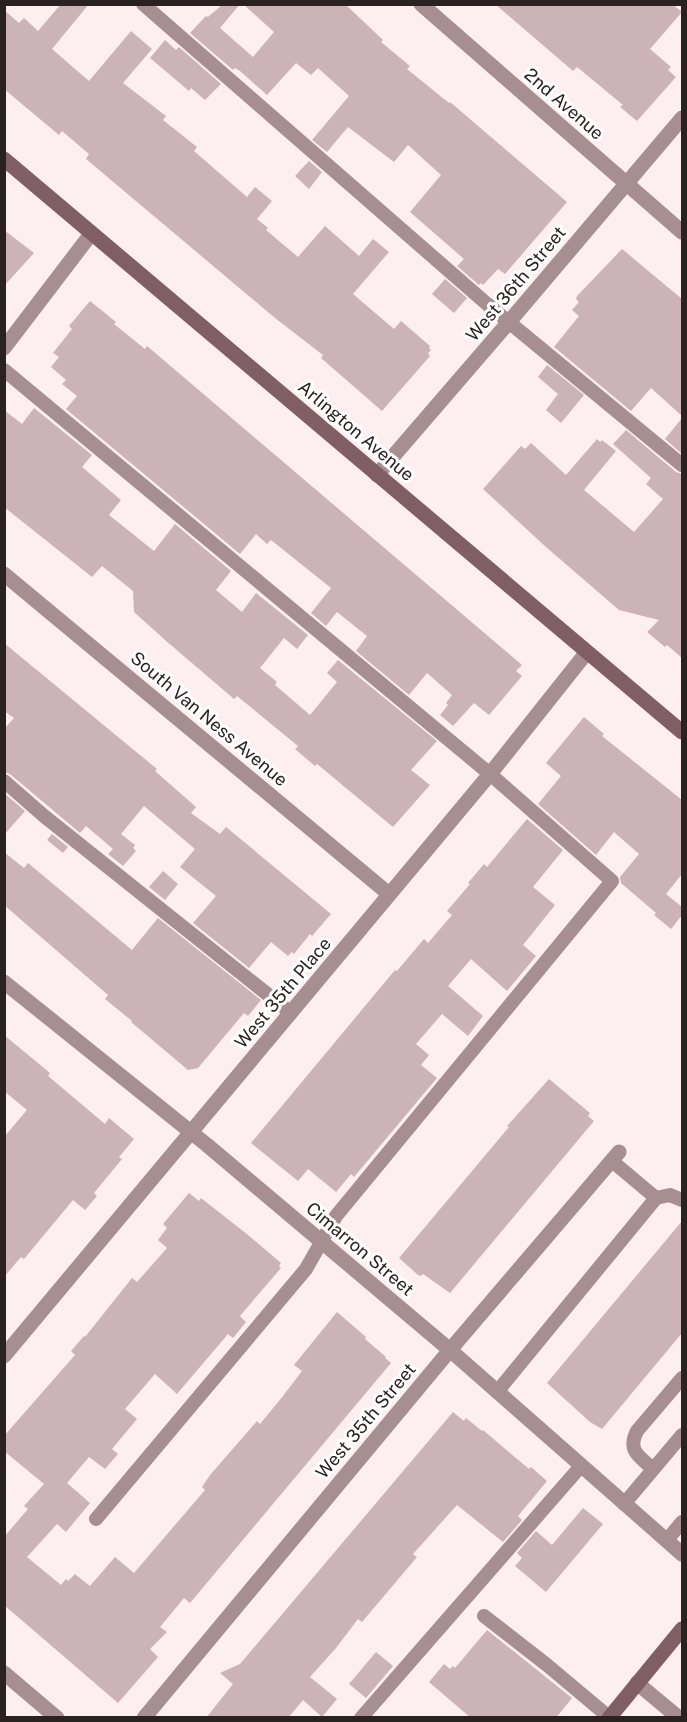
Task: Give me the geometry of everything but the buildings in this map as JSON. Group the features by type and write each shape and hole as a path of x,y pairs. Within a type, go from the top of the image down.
{"main road":[{"name":"Arlington Avenue","path":"4,159 682,732"},
{"path":"609,1717 682,1629"}],"street":[{"name":"2nd Avenue","path":"421,4 682,232"},
{"name":"West 36th Street","path":"377,475 682,118"},
{"path":"4,348 91,234"},
{"name":"South Van Ness Avenue","path":"4,574 389,894"},
{"name":"West 35th Place","path":"4,1356 490,774 587,652"},
{"name":"Cimarron Street","path":"4,982 193,1132 450,1350 682,1554"},
{"name":"West 35th Street","path":"144,1718 450,1350 616,1156"},
{"path":"4,1673 57,1718"},
{"path":"638,1683 679,1718"}],"lane":[{"path":"143,4 510,322 682,465"},
{"path":"4,370 490,774 612,881 336,1216 306,1269 96,1519"},
{"path":"4,781 44,816 291,1013"},
{"path":"616,1156 656,1198"},
{"path":"497,1392 656,1198 670,1195 682,1200"},
{"path":"653,1469 634,1452 632,1441 637,1431 682,1378"},
{"path":"624,1504 682,1435"},
{"path":"361,1718 580,1466"},
{"path":"667,1540 682,1522"},
{"path":"484,1616 609,1717"}]}
